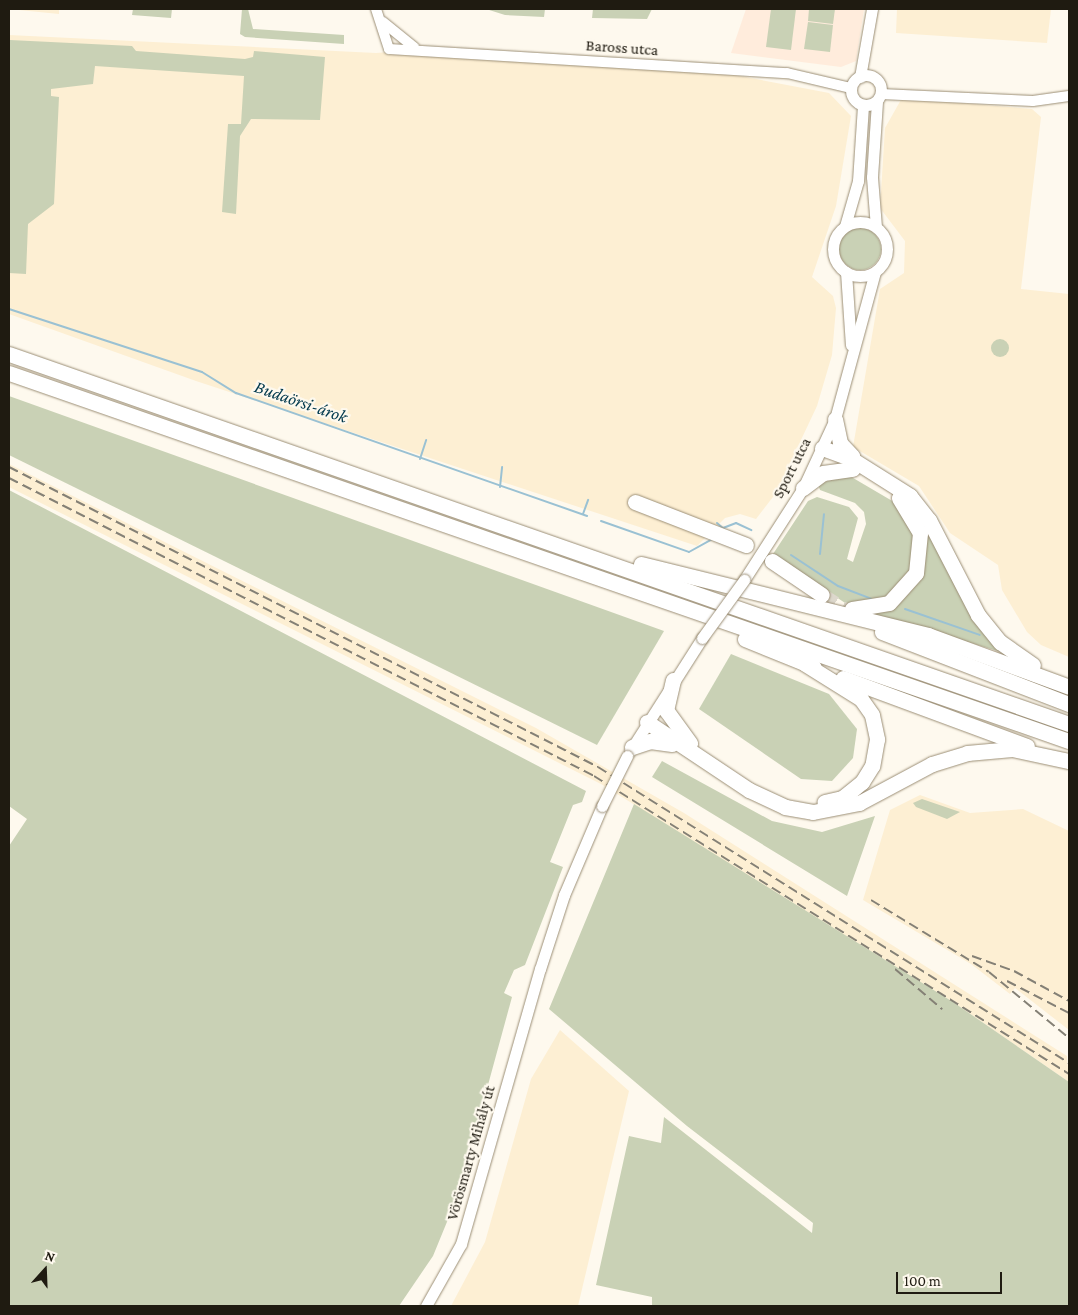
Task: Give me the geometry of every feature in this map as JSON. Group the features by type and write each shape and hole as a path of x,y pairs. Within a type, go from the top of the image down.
{"highway":[{"path":"9,354 1069,724"},
{"path":"9,373 1069,741"},
{"path":"566,549 865,610 889,602 909,585 920,560 920,532 907,506 859,468 842,447 835,419"},
{"path":"822,448 898,486 921,508 978,615 993,634 1020,657 1069,687"},
{"path":"803,488 823,473 859,468"},
{"path":"635,502 746,545"},
{"path":"772,562 820,601 928,635 1069,687"},
{"path":"703,615 718,627 805,664 1069,761"},
{"path":"882,632 1069,704"},
{"path":"630,752 657,741 684,745 790,799 826,802 849,794 862,782 875,757 877,739 872,715 850,690 805,664"},
{"path":"674,680 666,710 684,745"},
{"path":"647,722 749,790 785,807 813,812 858,804 932,764 967,753 1012,749 1069,761"}],"main road":[{"path":"863,105 854,99 851,88 860,77 868,42 872,9"},
{"path":"863,105 858,181 845,226 833,250 846,272 859,276 875,272 886,259 888,247 876,227 872,177 879,98 872,76 868,42"},
{"path":"860,77 872,76"},
{"path":"863,105 879,98"},
{"path":"845,226 858,222 876,227"},
{"name":"Sport utca","path":"846,272 851,362"},
{"name":"Sport utca","path":"602,806 647,722 702,638 744,580 803,488 835,419 875,272"},
{"name":"Vörösmarty Mihály út","path":"426,1306 460,1244 530,1002 564,895 602,806"}],"street":[{"path":"376,9 382,22 416,48"},
{"name":"Baross utca","path":"382,22 390,48 416,48 787,73 851,88"},
{"path":"879,98 1033,101 1069,96"}],"shaded area":[{"path":"9,9 59,9 59,14"},
{"path":"746,9 864,9 856,61 841,67 731,53"},
{"path":"897,9 1051,9 1047,43 896,33"},
{"path":"9,35 376,53 416,50 724,73 829,93 851,116 836,206 812,277 833,296 836,308 832,355 817,406 776,493 756,519 740,514 725,518 697,546 196,381 9,314"},
{"path":"902,98 1032,109 1041,117 1021,289 1069,294 1069,657 1041,645 1027,632 1002,590 998,565 950,533 919,486 853,447 880,289 904,273 905,241 880,208 885,128"},
{"path":"9,464 536,728 684,813 1067,1056 1069,1082 953,1002 601,784 9,487"},
{"path":"920,795 970,813 1023,809 1069,831 1069,1030 1015,988 1010,994 971,964 863,900 890,810"},
{"path":"560,1030 629,1091 578,1306 451,1306 485,1242 531,1079"}],"green space":[{"path":"133,9 172,9 171,18 132,15"},
{"path":"242,9 248,9 253,29 344,35 344,44 245,37 240,34"},
{"path":"486,9 545,9 544,17 505,15"},
{"path":"593,9 652,9 647,19 592,18"},
{"path":"771,9 796,9 791,50 766,47"},
{"path":"809,9 835,9 833,24 808,21"},
{"path":"808,22 833,25 830,52 804,49"},
{"path":"10,40 132,46 136,51 245,59 253,57 254,51 325,57 320,120 251,119 240,136 236,214 222,212 228,124 241,124 244,76 95,66 93,84 51,89 51,96 59,97 54,204 28,224 26,274 9,273"},
{"path":"860,228 875,234 881,249 875,264 860,270 845,264 839,249 845,234"},
{"path":"996,339 1004,339 1009,344 1007,355 996,357 991,352 991,344"},
{"path":"9,396 664,631 597,745 9,455"},
{"path":"848,475 894,502 914,530 914,566 887,599 848,605 773,554 808,501 817,497 849,507 858,518 847,559 853,562 866,524 864,512 855,503 820,490 818,484"},
{"path":"9,490 586,791 582,802 573,805 550,862 563,867 525,965 514,970 504,993 512,997 458,1195 433,1256 399,1306 9,1306 9,846 27,819 9,806"},
{"path":"909,500 1001,652 873,614 901,601 921,572"},
{"path":"731,654 829,694 857,729 853,758 832,781 801,779 699,709"},
{"path":"662,761 772,821 822,832 875,816 847,896 652,777"},
{"path":"922,799 960,812 947,819 916,807 913,803"},
{"path":"634,804 953,1002 1069,1082 1069,1306 652,1306 652,1297 596,1285 629,1136 661,1143 664,1117 812,1233 813,1223 687,1126 549,1009"}],"waterway":[{"name":"Budaörsi-árok","path":"9,309 202,372 236,393 587,516"},
{"path":"420,459 426,440"},
{"path":"500,487 502,467"},
{"path":"583,514 588,500"},
{"path":"820,554 824,514"},
{"name":"Budaörsi-árok","path":"601,521 689,552 711,540"},
{"name":"Budaörsi-árok","path":"717,523 723,528 736,523 751,530"},
{"name":"Budaörsi-árok","path":"791,555 838,586 872,599"},
{"name":"Budaörsi-árok","path":"905,609 980,635"}],"tunnel":[{"path":"822,595 853,615"}],"railway":[{"path":"9,467 598,767 1069,1063"},
{"path":"9,478 594,776 1069,1074"},
{"path":"871,900 989,972 1069,1038"},
{"path":"972,956 1014,971 1069,1001"},
{"path":"895,969 942,1009"},
{"path":"1007,981 1069,1013"}]}
